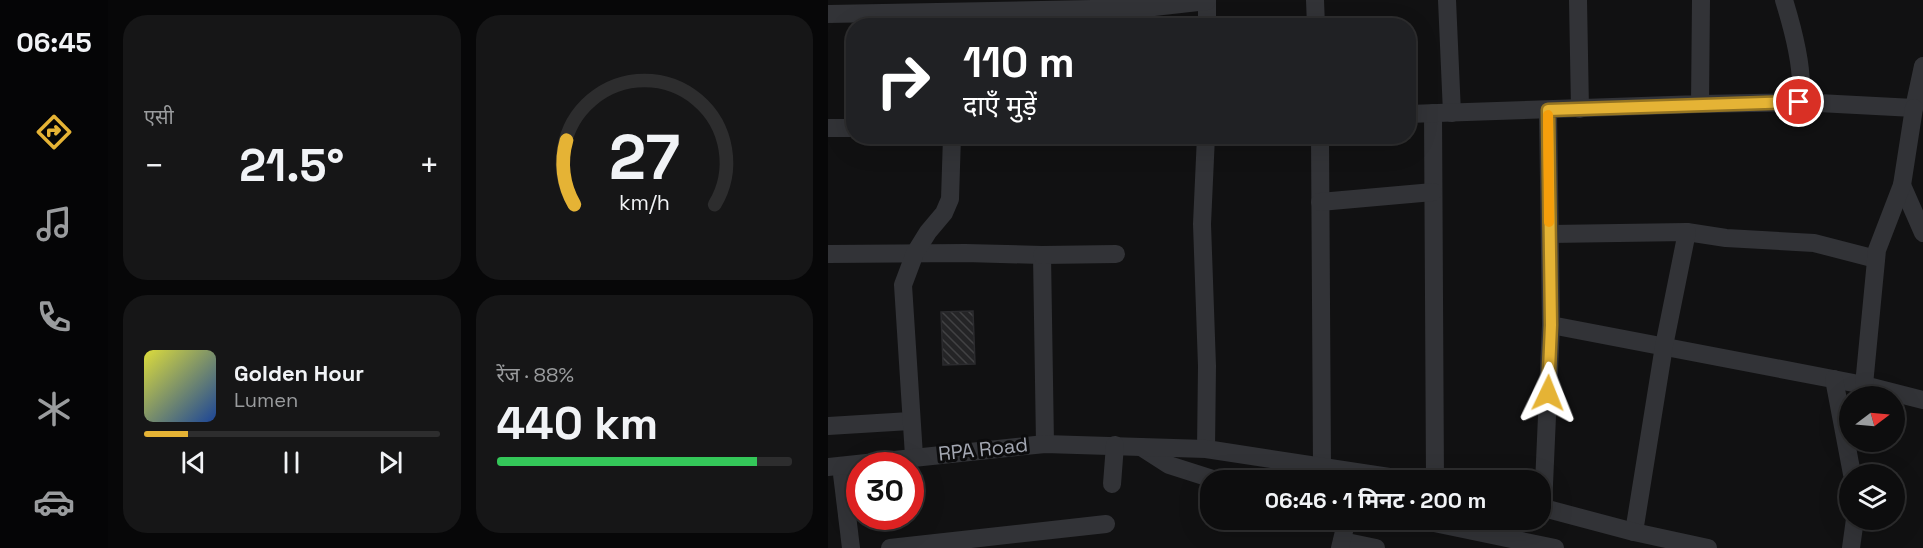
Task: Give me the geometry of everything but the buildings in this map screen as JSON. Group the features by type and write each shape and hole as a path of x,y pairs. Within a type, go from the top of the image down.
{"street":[{"path":"828,14 955,12 1077,5 1145,8 1207,0 1207,18"},
{"path":"1315,0 1316,18"},
{"path":"1447,0 1452,113"},
{"path":"1578,0 1580,108"},
{"path":"1700,104 1701,0"},
{"path":"1784,0 1797,47 1802,93 1799,102"},
{"path":"1864,385 1876,259 1902,185 1914,108 1922,74"},
{"path":"1416,114 1799,102 1914,108"},
{"path":"1544,470 1551,325 1548,110"},
{"path":"1433,113 1435,470"},
{"path":"828,128 846,128"},
{"path":"914,452 903,285 915,253 928,232 944,213 950,199 952,144"},
{"path":"1206,144 1202,224 1207,366 1206,449"},
{"path":"1320,144 1322,467"},
{"path":"1902,185 1923,233"},
{"path":"1320,202 1433,192"},
{"path":"1550,234 1687,232 1726,238 1814,243 1876,259"},
{"path":"1634,532 1664,346 1687,232"},
{"path":"828,254 1116,254"},
{"path":"1042,255 1045,444"},
{"path":"1551,325 1864,385 1923,400"},
{"path":"1834,379 1850,464"},
{"path":"828,426 910,421"},
{"name":"RPA Road","path":"924,455 1045,444 1115,445 1206,449 1333,470"},
{"path":"1112,484 1115,445"},
{"name":"RPA Road","path":"1139,446 1169,465 1200,475"},
{"path":"835,466 851,548"},
{"path":"1551,509 1634,532 1708,548"},
{"path":"890,548 1106,524"},
{"path":"1468,530 1555,548"},
{"path":"1851,548 1853,530"},
{"path":"1341,544 1376,548"}],"slow traffic":[{"path":"1548,115 1549,222"}],"route":[{"path":"1548,393 1551,325 1548,110 1799,102"}]}
